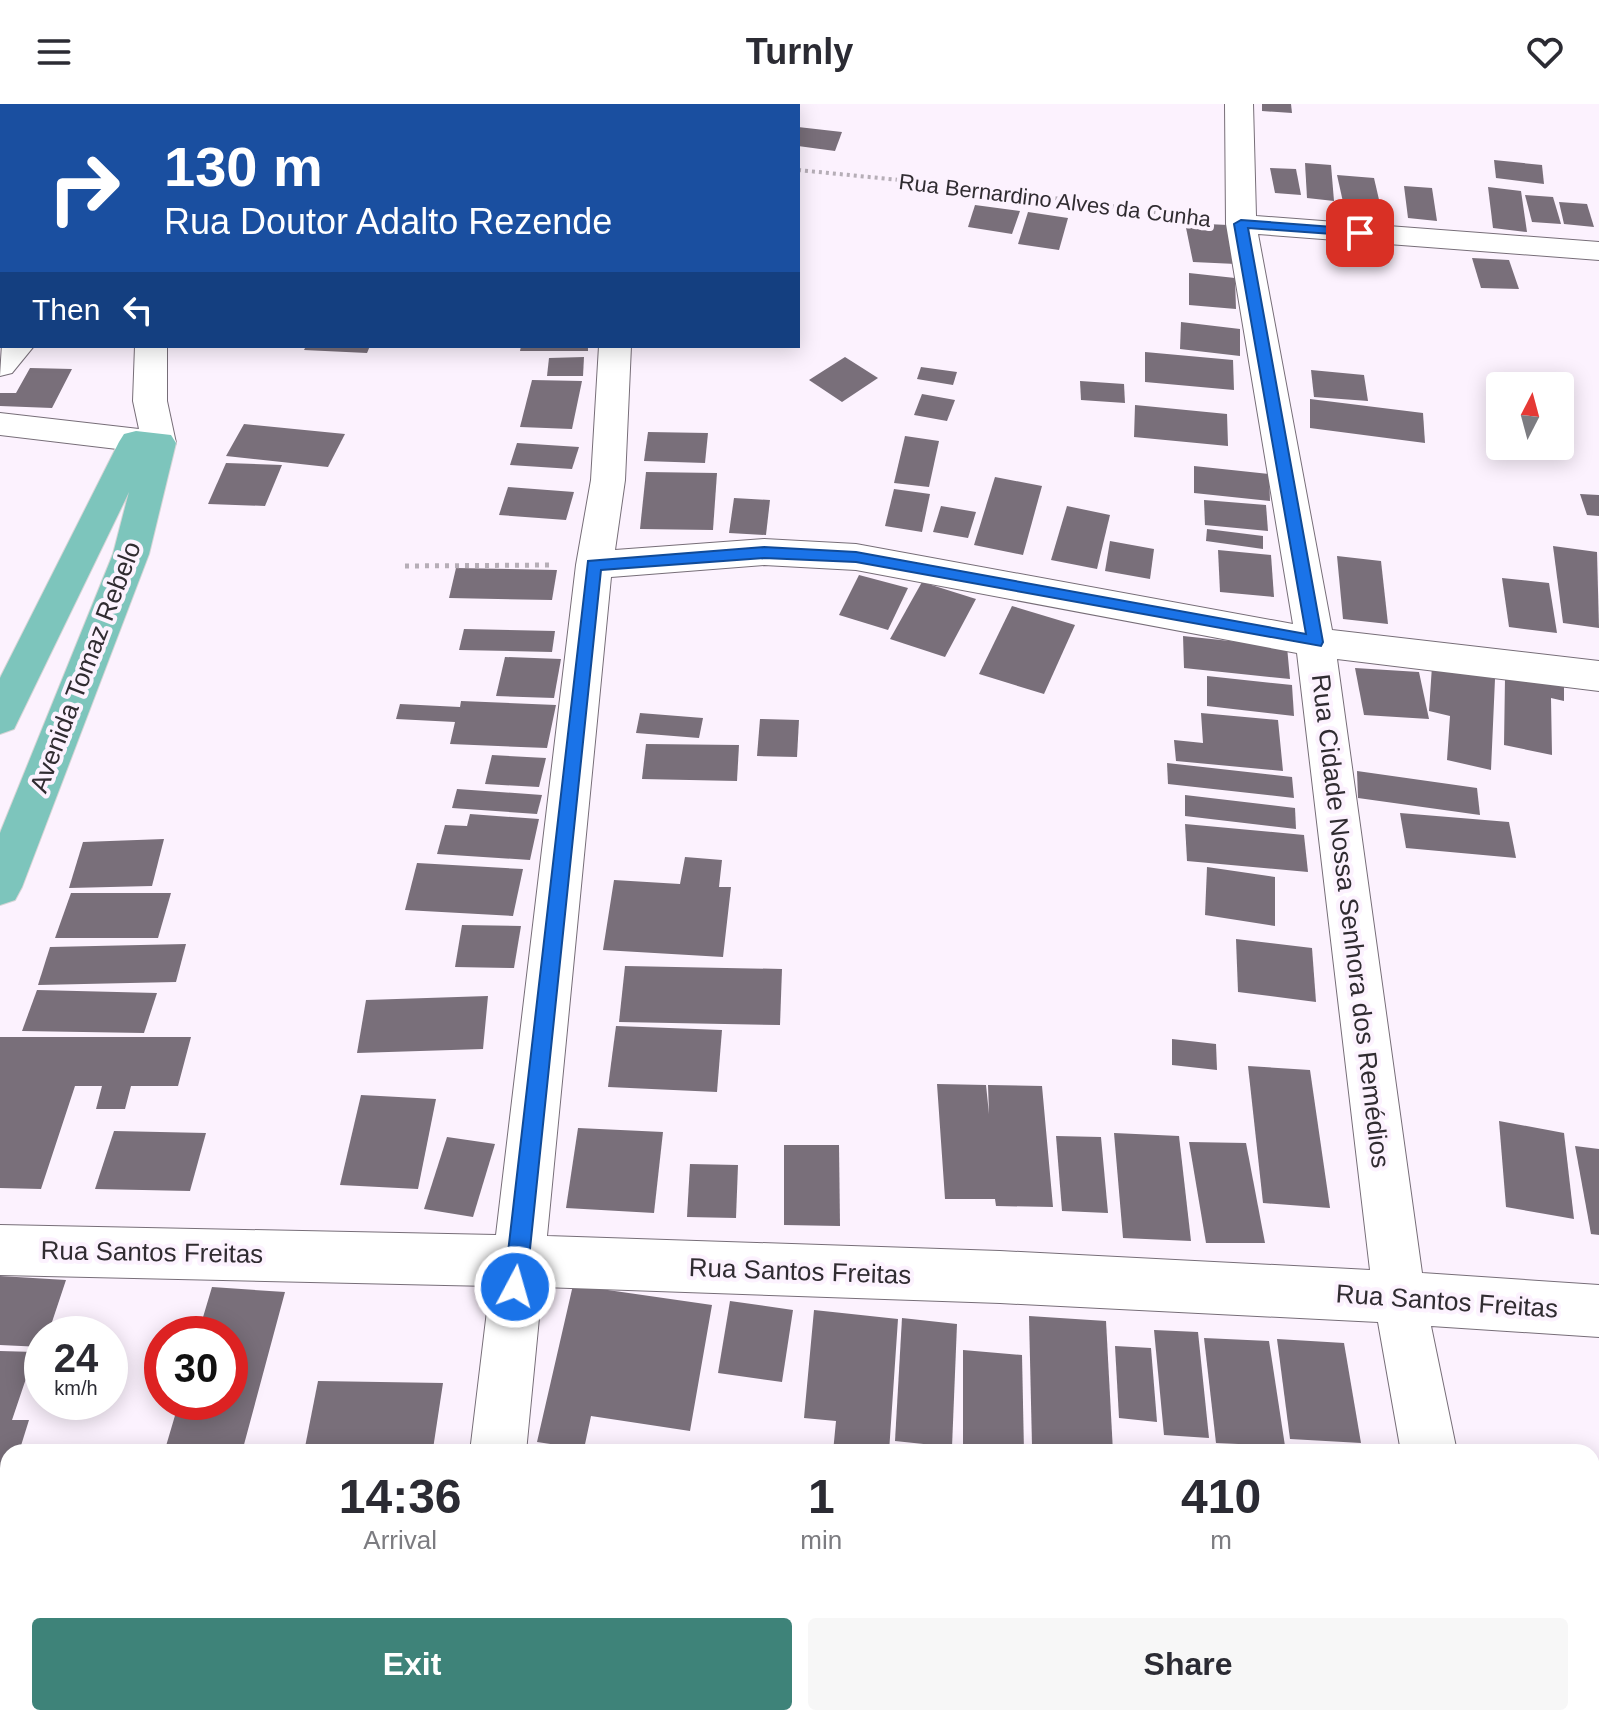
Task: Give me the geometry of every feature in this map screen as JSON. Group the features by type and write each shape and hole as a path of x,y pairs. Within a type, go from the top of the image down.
{"main road":[{"name":"Avenida Tomaz Rebelo","path":"0,718 148,443"},
{"name":"Avenida Tomaz Rebelo","path":"0,887 131,554 148,443"}],"street":[{"name":"Rua Cidade Nossa Senhora dos Remédios","path":"1239,104 1241,224 1315,642 1399,1296 1427,1444"},
{"name":"Rua Bernardino Alves da Cunha","path":"1241,224 1599,251"},
{"path":"0,366 16,348"},
{"path":"0,424 148,443 151,348"},
{"path":"499,1444 594,565 608,480 615,348"},
{"path":"594,565 764,552 856,557 1315,642 1599,676"},
{"name":"Rua Santos Freitas","path":"0,1250 518,1259 1399,1296 1599,1311"}],"path":[{"name":"Rua Bernardino Alves da Cunha","path":"800,170 981,188 1241,224"},
{"path":"405,566 594,565"}],"building":[{"path":"1262,104 1291,104 1292,113 1262,111"},
{"path":"800,127 842,132 835,151 800,146"},
{"path":"1494,160 1542,165 1544,184 1496,178"},
{"path":"1305,163 1331,165 1334,201 1307,198"},
{"path":"1270,168 1296,169 1301,195 1275,193"},
{"path":"1337,175 1374,178 1380,204 1343,202"},
{"path":"1404,186 1432,188 1437,221 1408,218"},
{"path":"1488,187 1521,191 1527,232 1493,228"},
{"path":"1525,195 1553,197 1561,224 1532,222"},
{"path":"1559,202 1587,204 1594,227 1564,224"},
{"path":"975,205 1020,211 1012,234 968,227"},
{"path":"1028,212 1068,218 1059,250 1018,244"},
{"path":"1185,223 1228,225 1236,264 1193,262"},
{"path":"1472,258 1509,260 1519,289 1481,288"},
{"path":"1189,273 1235,278 1236,309 1189,305"},
{"path":"1181,322 1240,329 1240,356 1180,349"},
{"path":"305,348 369,348 367,353"},
{"path":"521,348 588,348 588,351 520,351"},
{"path":"1145,352 1233,360 1234,390 1145,382"},
{"path":"584,357 583,376 547,376 549,358"},
{"path":"845,357 878,378 842,402 809,380"},
{"path":"921,367 957,372 953,385 917,379"},
{"path":"30,368 72,369 52,408 0,406 0,393 16,393"},
{"path":"1311,370 1364,375 1368,401 1314,397"},
{"path":"532,380 582,381 572,429 520,427"},
{"path":"1080,381 1124,384 1125,403 1081,400"},
{"path":"922,394 955,400 947,421 914,415"},
{"path":"1310,399 1423,413 1425,443 1310,428"},
{"path":"1135,405 1227,414 1228,446 1134,437"},
{"path":"244,424 345,434 328,467 226,456"},
{"path":"648,432 708,433 705,463 644,461"},
{"path":"905,436 939,441 929,487 894,483"},
{"path":"517,443 579,447 572,469 510,465"},
{"path":"226,463 282,465 265,506 208,504"},
{"path":"1194,466 1269,474 1270,501 1194,493"},
{"path":"646,472 717,473 713,530 640,529"},
{"path":"995,477 1042,486 1023,555 974,545"},
{"path":"508,487 574,492 566,520 499,515"},
{"path":"894,489 930,494 922,532 885,526"},
{"path":"1580,494 1599,495 1599,516 1587,515"},
{"path":"734,498 770,500 766,535 729,533"},
{"path":"1204,500 1266,505 1268,531 1205,525"},
{"path":"941,506 976,512 968,538 933,532"},
{"path":"1067,506 1110,515 1097,569 1051,560"},
{"path":"1207,529 1263,536 1263,549 1206,541"},
{"path":"1110,541 1154,549 1150,579 1105,571"},
{"path":"1553,546 1597,552 1599,628 1563,623"},
{"path":"1218,550 1271,555 1274,597 1220,592"},
{"path":"1337,556 1381,561 1388,624 1343,619"},
{"path":"456,568 557,570 552,600 449,598"},
{"path":"859,575 908,588 888,630 839,615"},
{"path":"1502,578 1549,583 1557,633 1509,627"},
{"path":"922,582 976,599 945,657 890,639"},
{"path":"1012,606 1075,625 1044,694 979,674"},
{"path":"464,629 555,631 552,652 459,650"},
{"path":"1183,636 1287,647 1290,679 1184,668"},
{"path":"505,657 561,659 554,698 496,696"},
{"path":"1432,666 1495,679 1491,770 1447,760 1450,716 1429,711"},
{"path":"1355,668 1419,672 1429,719 1364,715"},
{"path":"1207,676 1292,685 1294,716 1207,706"},
{"path":"1505,678 1564,687 1564,701 1551,698 1552,755 1504,745"},
{"path":"461,701 556,705 547,748 450,744 455,722 396,719 400,704 460,707"},
{"path":"640,713 703,718 699,738 636,733"},
{"path":"1201,713 1278,720 1283,771 1176,761 1174,740 1203,743"},
{"path":"760,719 799,720 797,757 757,756"},
{"path":"646,744 739,745 737,781 642,779"},
{"path":"492,755 546,758 539,787 485,784"},
{"path":"1167,763 1292,777 1294,798 1168,784"},
{"path":"1357,771 1477,788 1480,815 1358,798"},
{"path":"457,789 542,795 537,814 452,808"},
{"path":"1185,795 1295,808 1296,829 1185,816"},
{"path":"1400,813 1509,822 1516,858 1406,848"},
{"path":"470,814 539,819 530,860 437,854 445,825 467,826"},
{"path":"1185,824 1304,835 1308,872 1187,861"},
{"path":"164,839 152,886 69,888 83,842"},
{"path":"685,857 722,860 719,887 731,887 723,957 603,950 614,880 680,884"},
{"path":"417,863 523,869 513,916 405,910"},
{"path":"1207,867 1275,877 1275,926 1205,915"},
{"path":"71,893 171,893 158,938 55,938"},
{"path":"462,925 521,926 514,968 455,967"},
{"path":"1236,939 1312,948 1316,1002 1238,992"},
{"path":"186,944 176,982 38,985 50,947"},
{"path":"625,966 782,969 780,1025 619,1022"},
{"path":"37,990 157,993 144,1033 22,1031"},
{"path":"488,996 483,1049 357,1053 366,1000"},
{"path":"616,1026 722,1030 717,1092 608,1087"},
{"path":"0,1037 191,1037 178,1086 131,1086 125,1109 96,1109 102,1086 75,1086 41,1189 0,1188"},
{"path":"1172,1039 1216,1044 1217,1070 1172,1065"},
{"path":"1248,1066 1310,1070 1330,1208 1263,1203"},
{"path":"937,1084 986,1085 989,1114 988,1085 1042,1086 1053,1207 996,1206 995,1199 945,1199"},
{"path":"361,1095 436,1099 418,1189 340,1185"},
{"path":"1499,1121 1564,1133 1574,1219 1506,1207"},
{"path":"578,1128 663,1132 654,1213 566,1208"},
{"path":"114,1131 206,1133 190,1191 95,1189"},
{"path":"1114,1133 1179,1136 1191,1241 1123,1238"},
{"path":"1056,1136 1101,1137 1108,1213 1062,1211"},
{"path":"447,1137 495,1144 473,1217 424,1209"},
{"path":"1189,1142 1246,1143 1265,1243 1206,1243"},
{"path":"784,1145 839,1145 840,1226 784,1225"},
{"path":"1575,1146 1599,1149 1599,1235 1591,1234"},
{"path":"690,1164 738,1165 736,1218 687,1217"},
{"path":"0,1276 66,1280 54,1316 24,1316 24,1346 0,1345"},
{"path":"573,1285 712,1305 690,1431 591,1416 585,1444 537,1442"},
{"path":"212,1287 285,1292 244,1444 167,1444 174,1420 248,1420 248,1316 203,1316"},
{"path":"730,1301 793,1310 782,1382 718,1373"},
{"path":"814,1310 898,1319 890,1444 834,1444 836,1421 804,1418"},
{"path":"1029,1316 1106,1321 1113,1444 1032,1444"},
{"path":"902,1318 957,1324 952,1444 895,1441"},
{"path":"1154,1330 1198,1332 1209,1438 1164,1435"},
{"path":"1204,1338 1269,1341 1285,1444 1216,1443"},
{"path":"1277,1339 1344,1343 1361,1443 1290,1439"},
{"path":"1115,1346 1151,1348 1157,1422 1119,1418"},
{"path":"963,1350 1022,1355 1024,1444 963,1444"},
{"path":"0,1351 24,1352 24,1385 12,1420 29,1420 22,1444 0,1444"},
{"path":"318,1381 443,1383 434,1444 306,1444"}],"route":[{"path":"515,1287 594,565 764,552 856,557 1315,642 1241,224 1360,233"}]}
